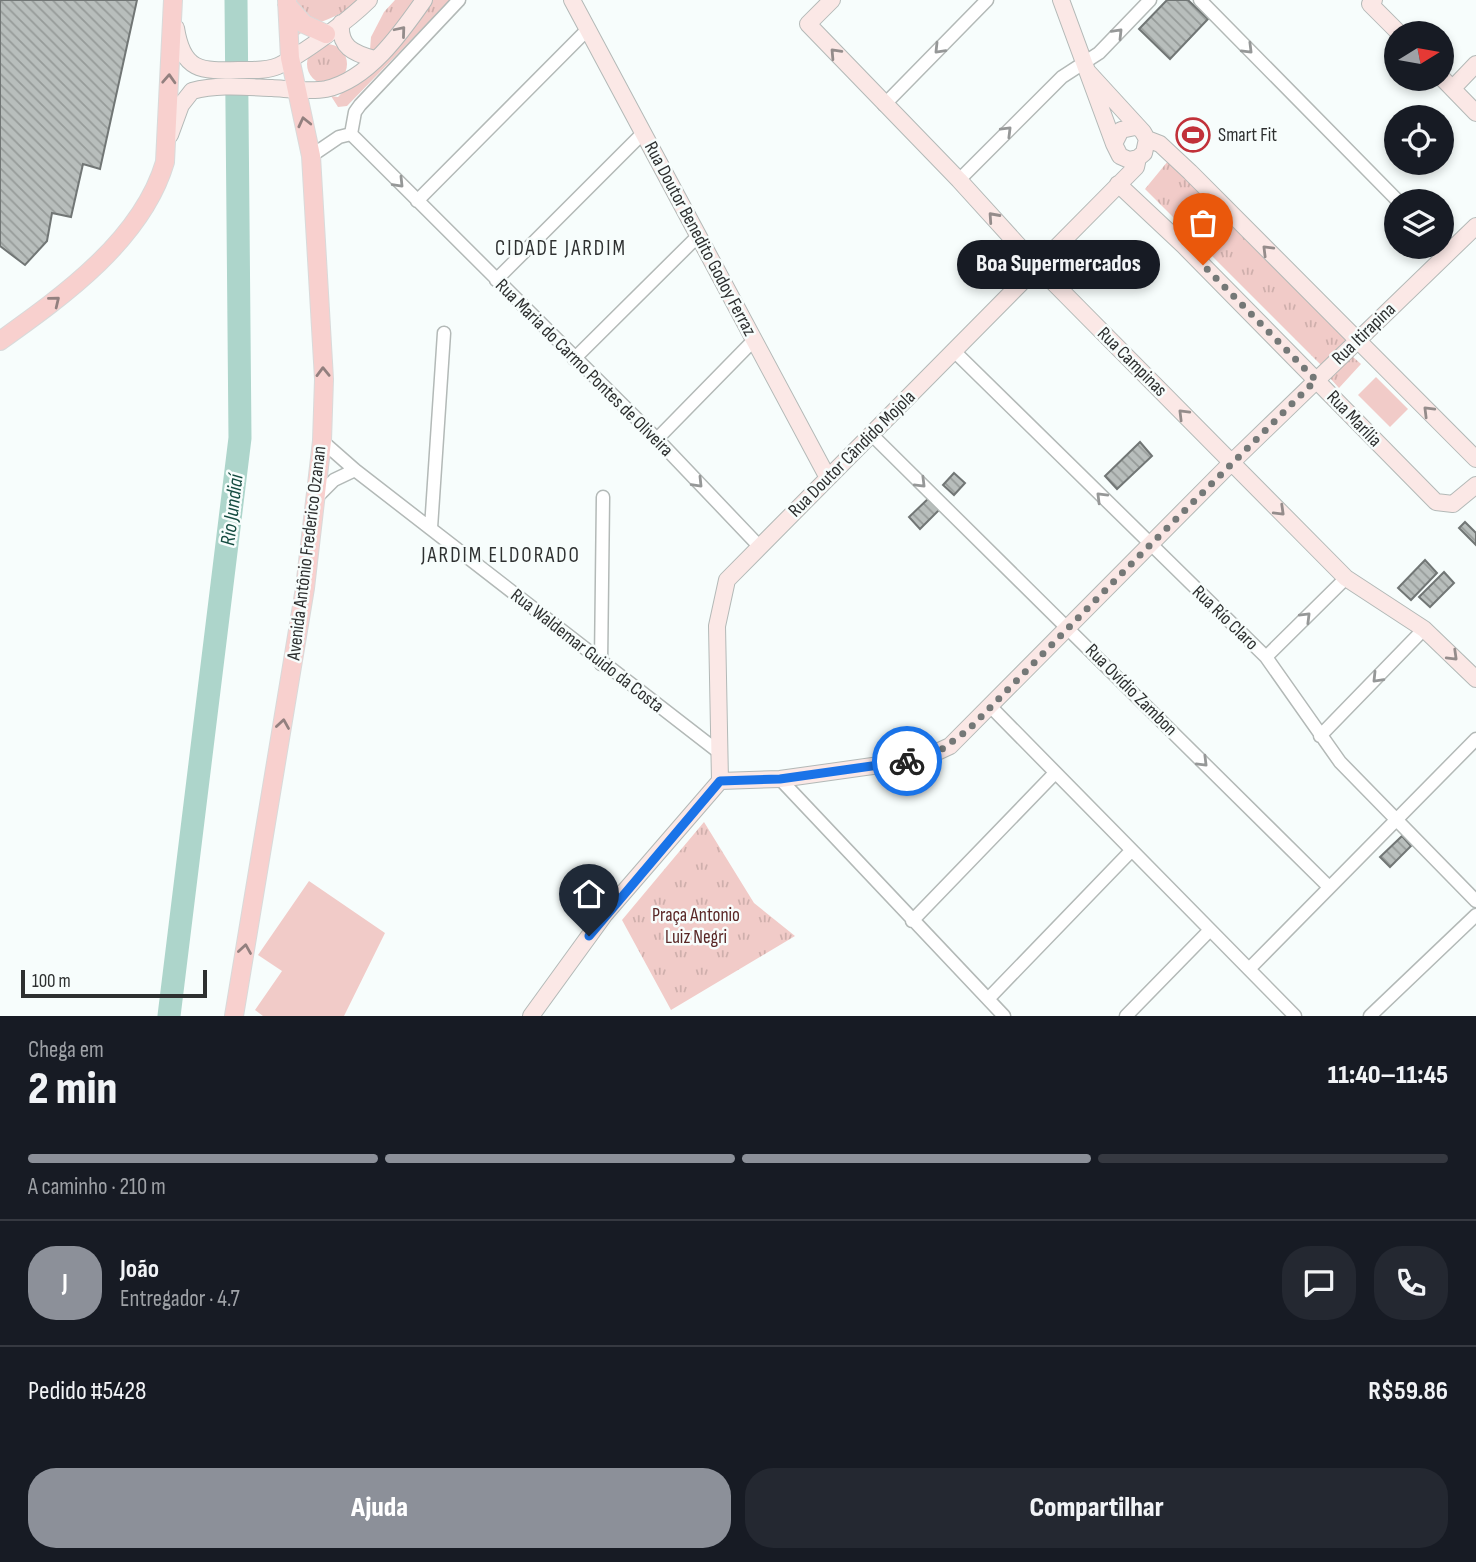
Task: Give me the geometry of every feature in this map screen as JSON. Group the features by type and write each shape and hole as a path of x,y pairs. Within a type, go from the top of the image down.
{"main road":[{"path":"0,341 60,297 107,254 147,206 159,183 166,148 173,3"},
{"path":"287,3 304,24 326,34"},
{"path":"287,3 290,58"},
{"name":"Avenida Antônio Frederico Ozanan","path":"234,1016 303,602 322,441 324,379 311,156 290,58"}],"street":[{"path":"166,148 186,97 192,91 211,79 268,69 290,58 369,0"},
{"path":"173,3 179,49 191,64 211,79 269,88 327,88 353,76 374,59 407,24 424,0"},
{"path":"311,156 339,137 351,134 355,112 360,105 459,0"},
{"name":"Rua Doutor Benedito Godoy Ferraz","path":"572,0 828,478"},
{"name":"Rua Campinas","path":"832,0 808,24 884,105 959,180 1038,267 1346,578 1424,629 1476,678"},
{"path":"884,105 987,0"},
{"path":"1061,0 1116,148 1118,184"},
{"path":"959,180 1062,76 1085,68 1150,0"},
{"path":"1200,0 1386,189"},
{"path":"1370,1 1388,21"},
{"path":"341,23 343,42 347,48 374,59"},
{"path":"417,201 588,29"},
{"path":"1454,78 1476,64"},
{"path":"1085,68 1131,118 1141,133"},
{"path":"1454,90 1476,113"},
{"path":"1116,148 1121,130 1141,133 1160,144 1476,459"},
{"path":"496,280 643,133"},
{"name":"Rua Doutor Cândido Mojola","path":"720,781 717,649 720,603 727,580 1136,167 1138,158 1147,147 1141,133"},
{"name":"Rua Maria do Carmo Pontes de Oliveira","path":"351,134 657,439 759,546"},
{"path":"1116,148 1129,160 1138,158"},
{"name":"Rua Marília","path":"1118,184 1436,502 1453,504 1476,485"},
{"name":"Rua Itirapina","path":"1454,242 1476,226"},
{"path":"574,359 698,236"},
{"name":"Rua Itirapina","path":"720,781 780,779 922,759 950,746 1435,259"},
{"path":"431,528 436,495 444,333"},
{"path":"657,439 754,340"},
{"name":"Rua Río Claro","path":"955,352 1266,657 1340,762 1476,901"},
{"name":"Rua Ovídio Zambon","path":"872,435 1329,887"},
{"name":"Rua Waldemar Guido da Costa","path":"322,441 601,664 720,753"},
{"path":"314,500 334,480 355,470"},
{"path":"601,664 603,497"},
{"path":"1266,657 1346,578"},
{"path":"1320,736 1424,629"},
{"path":"991,707 1130,852 1250,968 1295,1016"},
{"path":"1250,968 1476,739"},
{"path":"912,921 1055,773"},
{"path":"780,779 1004,1016"},
{"path":"532,1016 605,914 720,781"},
{"path":"988,999 1130,852"},
{"path":"1370,1016 1476,915"},
{"path":"1126,1016 1209,931"}],"green space":[{"path":"292,0 362,0 346,11 310,27 294,39"},
{"path":"395,0 450,0 347,106 338,107 331,96 338,97 369,63 371,37 384,12"},
{"path":"327,44 341,50 347,64 341,78 327,84 313,78 307,64 313,50"},
{"path":"1168,161 1347,341 1325,369 1145,189"},
{"path":"1352,356 1361,364 1339,388 1329,377"},
{"path":"1376,377 1408,409 1390,427 1358,395"},
{"name":"Praça Antonio Luiz Negri","path":"704,822 754,903 795,936 671,1010 622,920"},
{"path":"309,881 385,933 344,1016 263,1016 255,1010 282,971 258,955"}],"building":[{"path":"0,0 137,0 100,169 83,164 71,217 52,213 47,241 25,265 0,246"},
{"path":"1167,0 1188,0 1208,19 1170,59 1139,29"},
{"path":"1140,442 1152,456 1117,489 1105,476"},
{"path":"954,473 965,483 954,495 943,485"},
{"path":"930,497 941,508 920,529 909,517"},
{"path":"1465,522 1476,533 1476,545 1459,528"},
{"path":"1425,560 1437,573 1411,600 1398,588"},
{"path":"1444,572 1454,583 1430,607 1419,597"},
{"path":"1402,836 1411,846 1390,867 1380,857"}],"waterway":[{"name":"Rio Jundiaí","path":"169,1016 240,438 236,0"}],"way so far":[{"path":"907,761 922,759 950,746 968,730 1316,380 1203,265"}],"place":[{"name":"Smart Fit","path":"1193,135"},
{"name":"Boa Supermercados","path":"1203,265"}],"district":[{"name":"CIDADE JARDIM","path":"561,248"},
{"name":"JARDIM ELDORADO","path":"501,555"}],"route":[{"path":"589,936 720,781 780,779 907,761"}]}
